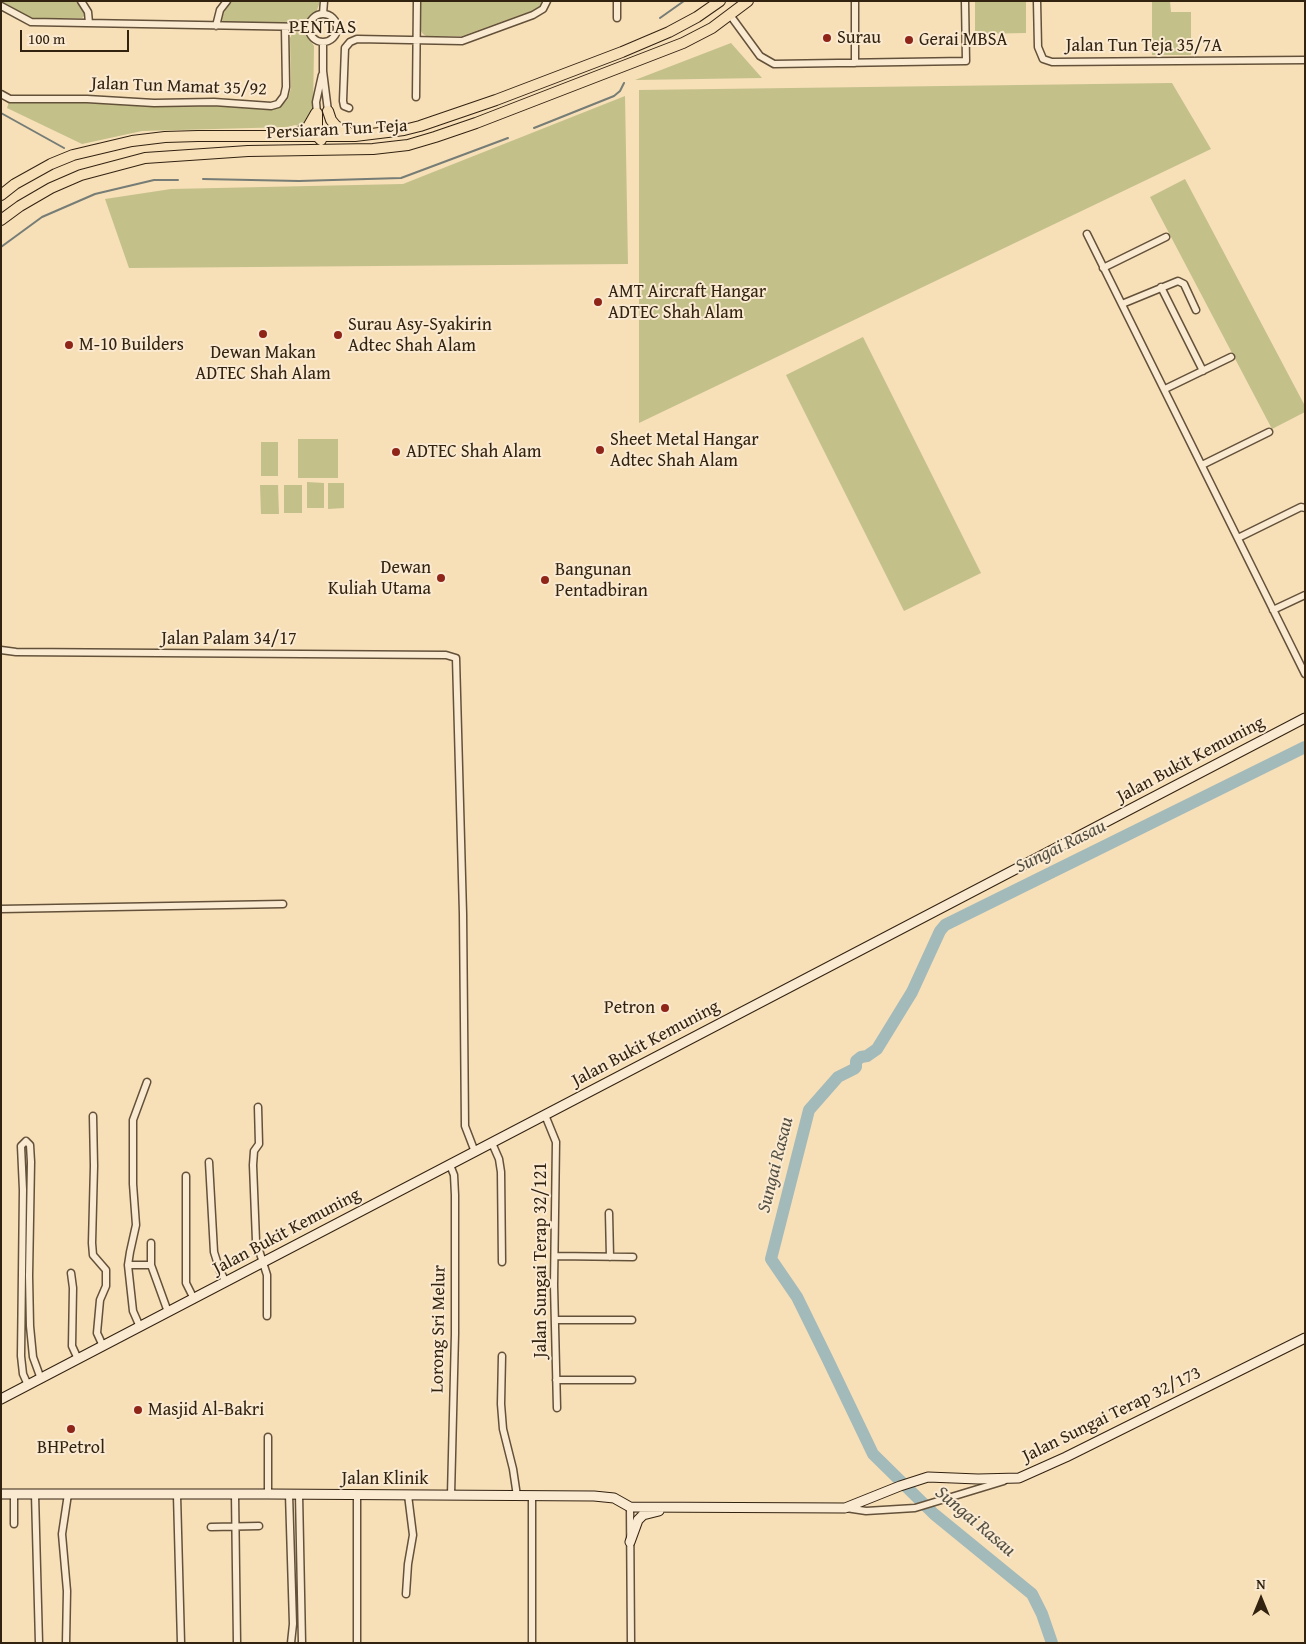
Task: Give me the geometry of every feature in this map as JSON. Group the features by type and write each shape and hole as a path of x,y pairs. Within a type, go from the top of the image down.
{"main road":[{"name":"Persiaran Tun Teja","path":"1,220 50,188 73,178 113,165 145,158 248,151 412,128 496,100 622,52 669,32 697,17 720,1"},
{"name":"Persiaran Tun Teja","path":"1,195 51,164 73,155 132,141 165,137 292,136 373,149 408,145 476,123 666,50 712,28 748,1"},
{"path":"328,111 331,120 336,126 355,136"},
{"path":"322,141 328,111"},
{"path":"317,113 322,141"},
{"path":"292,136 308,127 317,113"},
{"name":"Jalan Bukit Kemuning","path":"1,1399 1305,718"},
{"name":"Jalan Sungai Terap 32/173","path":"630,1508 845,1508 928,1477 1019,1478 1066,1457 1305,1338"},
{"name":"Jalan Klinik","path":"1,1494 606,1497 614,1498 630,1508"},
{"path":"630,1542 634,1529 643,1515 650,1512 687,1508"}],"street":[{"path":"81,1 88,12 89,23"},
{"path":"216,26 220,10 227,1"},
{"path":"323,14 324,1"},
{"path":"416,97 417,1"},
{"path":"348,108 344,106 343,101 345,48 350,42 357,39 462,41 533,15 543,9 547,1"},
{"path":"617,1 618,18"},
{"path":"855,1 855,63"},
{"path":"730,15 760,56 774,64 966,61 965,1"},
{"name":"Jalan Tun Teja 35/7A","path":"1037,1 1038,47 1043,60 1052,62 1305,60"},
{"path":"1,6 31,22 309,27"},
{"path":"323,14 334,19 336,26 334,37 323,42 313,38 309,27 310,21 314,16 323,14"},
{"name":"Jalan Tun Mamat 35/92","path":"1,94 10,99 87,99 154,103 214,102 271,106 278,104 284,96 286,87 285,27"},
{"path":"323,42 323,72 328,111"},
{"path":"317,113 316,102 323,72"},
{"path":"1087,234 1305,674"},
{"path":"1103,268 1166,237"},
{"path":"1122,304 1178,281 1184,284 1196,310"},
{"path":"1161,288 1203,371"},
{"path":"1165,390 1231,357"},
{"path":"1202,465 1269,432"},
{"path":"1238,538 1301,507 1305,508"},
{"path":"1273,610 1305,595"},
{"name":"Jalan Palam 34/17","path":"1,650 16,652 446,655 456,658 463,914 465,1126 475,1152"},
{"path":"1,909 283,904"},
{"path":"140,1327 133,1312 128,1265 136,1224 133,1184 133,1120 147,1082"},
{"path":"258,1107 259,1144 254,1151 253,1165 256,1241 267,1275 266,1316"},
{"name":"Jalan Sungai Terap 32/121","path":"545,1115 556,1142 555,1320 557,1408"},
{"path":"93,1116 92,1242 93,1255 106,1270 106,1286 100,1300 97,1333 103,1346"},
{"path":"28,1385 22,1367 26,1190 30,1145 26,1141 21,1146 26,1190 30,1326 33,1357 41,1379"},
{"path":"492,1143 499,1159 501,1172 502,1262"},
{"path":"209,1162 214,1252 226,1282"},
{"name":"Lorong Sri Melur","path":"450,1165 455,1179 455,1334 451,1495"},
{"path":"186,1176 186,1283 194,1299"},
{"path":"609,1213 610,1256"},
{"path":"152,1243 151,1265 168,1312"},
{"path":"555,1256 632,1256"},
{"path":"128,1265 151,1265"},
{"path":"71,1273 73,1288 72,1346 78,1360"},
{"path":"555,1320 632,1320"},
{"path":"502,1356 501,1404 503,1429 516,1496"},
{"path":"556,1380 632,1380"},
{"path":"268,1437 268,1494"},
{"path":"845,1508 866,1511 915,1508 1007,1479"},
{"path":"14,1494 14,1524"},
{"path":"35,1494 38,1643"},
{"path":"66,1643 67,1591 62,1534 68,1494"},
{"path":"235,1494 237,1526 237,1643"},
{"path":"290,1494 293,1624 291,1643"},
{"path":"299,1494 302,1643"},
{"path":"177,1495 181,1643"},
{"path":"357,1643 358,1495"},
{"path":"406,1594 408,1564 413,1535 408,1495"},
{"path":"532,1496 532,1643"},
{"path":"630,1508 630,1643"},
{"path":"211,1527 259,1526"}],"shaded area":[{"path":"1,1 76,1 85,12 85,15 82,18 32,18"},
{"path":"232,1 319,1 319,5 316,12 307,22 303,23 223,22 224,12"},
{"path":"421,1 542,1 539,8 462,36 426,36 421,31"},
{"path":"975,1 1026,1 1026,33 975,34"},
{"path":"1152,1 1170,1 1171,12 1191,12 1191,55 1152,55"},
{"path":"293,32 305,33 314,46 313,111 303,127 295,125 288,127 142,131 82,144 7,108 9,102 87,103 153,107 215,106 272,110 281,106 288,99 291,88 290,38"},
{"path":"731,43 762,78 635,80"},
{"path":"1172,83 1211,149 639,423 639,90"},
{"path":"625,96 628,264 129,268 105,199 171,189 403,184"},
{"path":"1185,179 1305,406 1305,412 1272,429 1150,197"},
{"path":"863,337 981,573 904,611 786,375"},
{"path":"298,439 338,439 338,478 298,478"},
{"path":"261,442 278,442 278,476 261,476"},
{"path":"307,482 324,483 324,508 307,508"},
{"path":"328,483 344,483 344,508 328,509"},
{"path":"260,485 278,485 279,514 261,514"},
{"path":"284,485 302,485 302,513 284,513"}],"waterway":[{"path":"660,18 684,1"},
{"path":"534,128 614,96 620,91 624,83"},
{"path":"1,113 64,148"},
{"path":"203,179 299,181 401,178 508,138"},
{"path":"1,247 42,217 95,194 154,180 178,180"},
{"name":"Sungai Rasau","path":"1052,1643 1042,1614 1032,1594 934,1514 873,1454 797,1297 771,1259 809,1110 838,1077 854,1069 856,1061 877,1049 912,992 940,931 945,925 1305,747"}],"place":[{"name":"Surau","path":"827,38"},
{"name":"Gerai MBSA","path":"909,40"},
{"name":"AMT Aircraft Hangar ADTEC Shah Alam","path":"598,302"},
{"name":"Dewan Makan ADTEC Shah Alam","path":"263,334"},
{"name":"Surau Asy-Syakirin Adtec Shah Alam","path":"338,335"},
{"name":"M-10 Builders","path":"69,345"},
{"name":"Sheet Metal Hangar Adtec Shah Alam","path":"600,450"},
{"name":"ADTEC Shah Alam","path":"396,452"},
{"name":"Dewan Kuliah Utama","path":"441,578"},
{"name":"Bangunan Pentadbiran","path":"545,580"},
{"name":"Petron","path":"665,1008"},
{"name":"Masjid Al-Bakri","path":"138,1410"},
{"name":"BHPetrol","path":"71,1429"}],"district":[{"name":"PENTAS","path":"323,28"}]}
